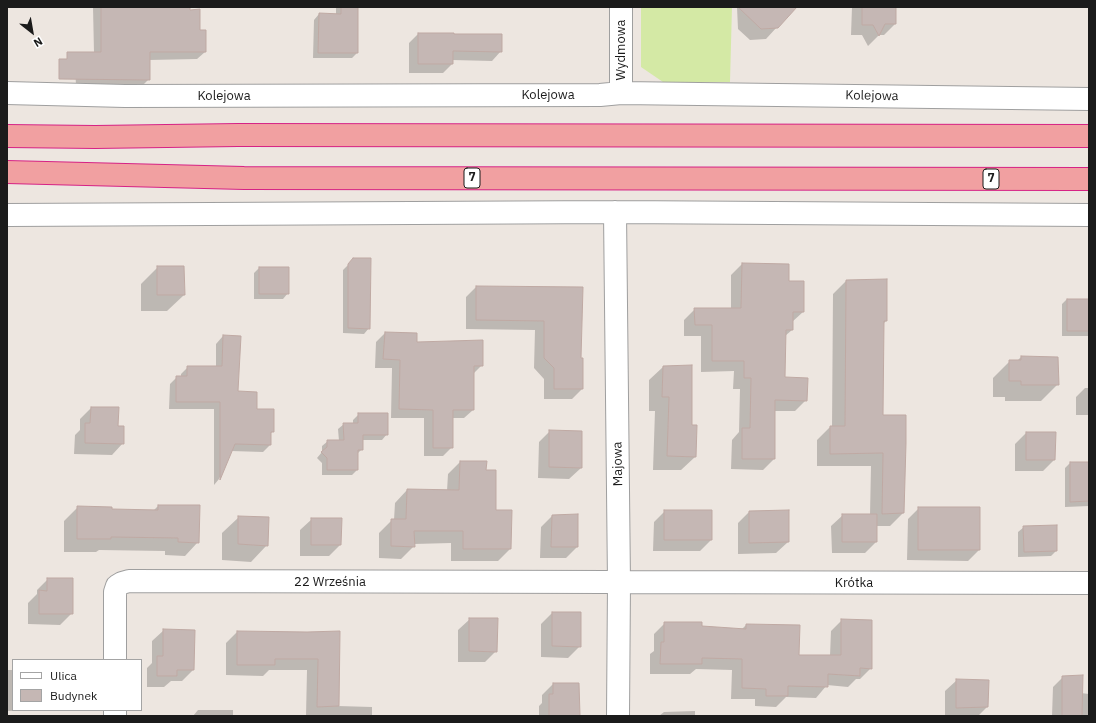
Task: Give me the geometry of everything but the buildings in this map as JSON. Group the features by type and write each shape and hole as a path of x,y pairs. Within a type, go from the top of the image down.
{"highway":[{"path":"7,136 1089,136"},
{"name":"7","path":"7,172 244,178 1089,179"}],"street":[{"name":"Wydmowa","path":"621,7 621,93"},
{"name":"Kolejowa","path":"7,93 133,96 592,95 621,93 1089,99"},
{"path":"7,215 615,212 1089,215"},
{"name":"Majowa","path":"615,212 619,583 618,716"},
{"name":"22 Września","path":"115,659 115,592 117,586 122,582 619,583"},
{"name":"Krótka","path":"619,583 1089,583"}],"green space":[{"path":"641,7 732,7 730,82 663,82 641,67"}]}
